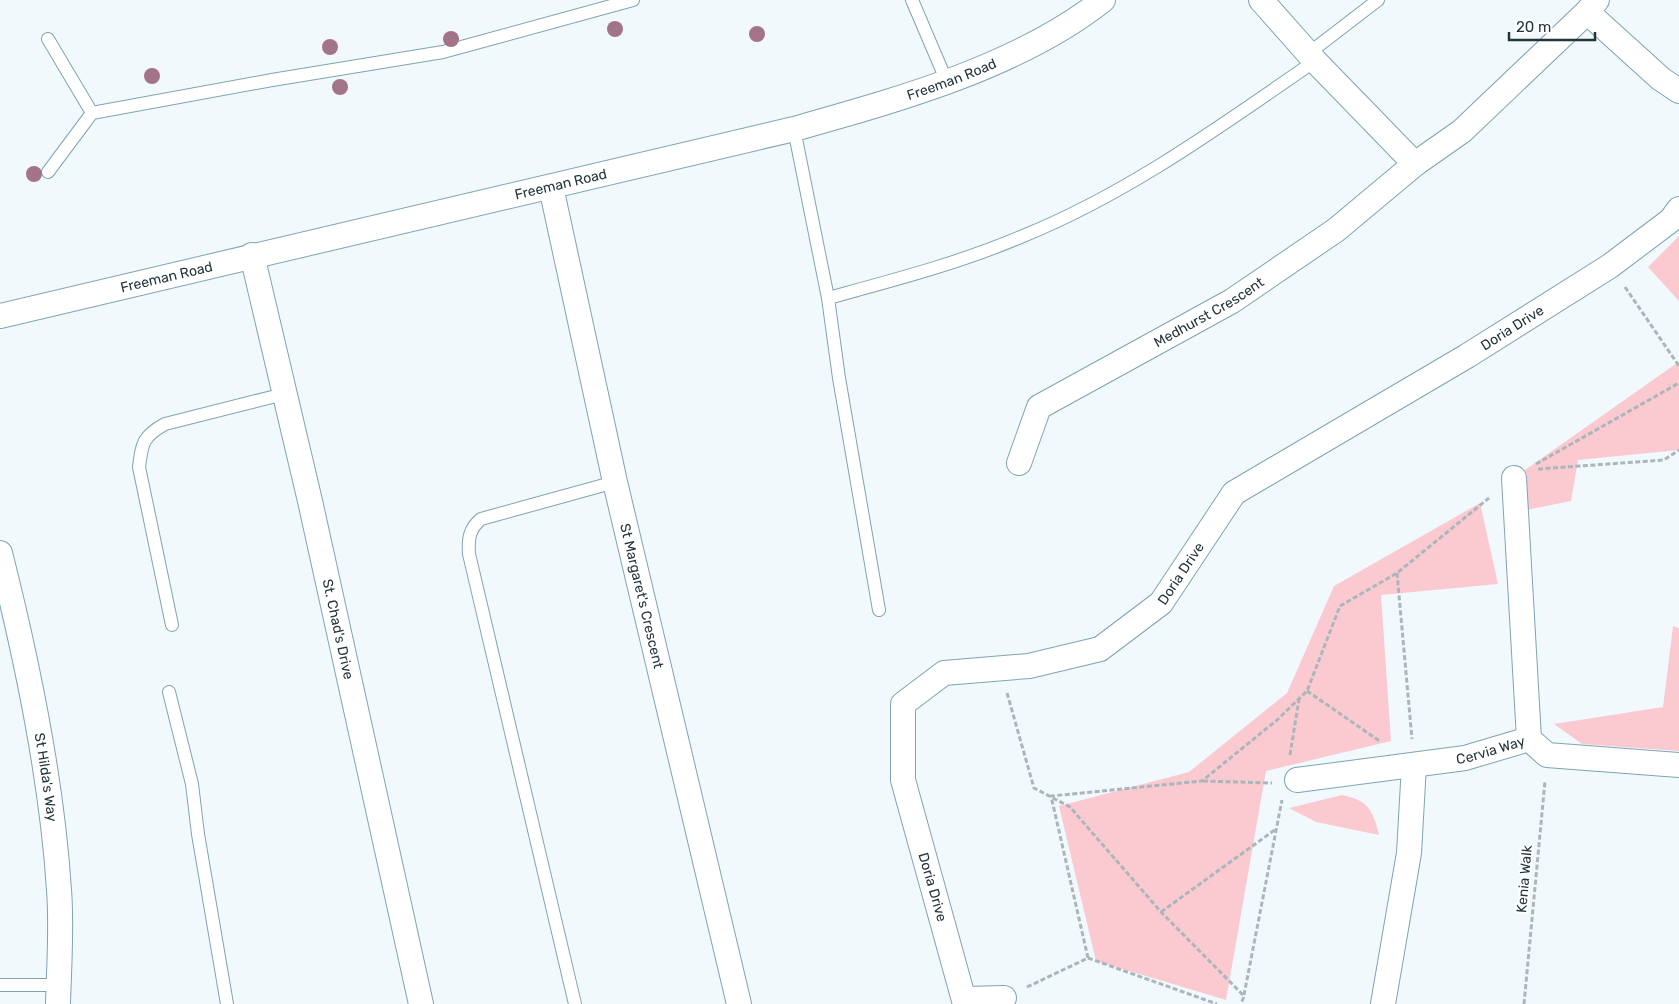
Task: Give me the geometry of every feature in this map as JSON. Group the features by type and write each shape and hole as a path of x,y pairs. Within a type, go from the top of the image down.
{"street":[{"name":"Freeman Road","path":"0,316 794,129 891,102 947,82 1014,52 1078,20 1103,0"},
{"path":"1262,0 1312,57 1415,164"},
{"path":"1592,6 1661,80 1679,91"},
{"name":"Medhurst Crescent","path":"1019,463 1039,407 1232,301 1336,230 1415,164 1462,131 1592,6"},
{"name":"St Margaret's Crescent","path":"552,187 615,482 739,1004"},
{"name":"Doria Drive","path":"1004,998 964,1001 902,780 903,704 944,673 1029,666 1100,649 1162,603 1234,493 1467,356 1610,266 1671,220 1679,209"},
{"name":"St. Chad's Drive","path":"252,256 310,501 421,1004"},
{"path":"1520,474 1529,739"},
{"name":"St Hilda's Way","path":"0,553 15,612 54,832 60,892 58,995"},
{"name":"Cervia Way","path":"1291,782 1465,758 1529,739 1547,755"},
{"path":"1547,755 1679,765"},
{"path":"1384,1004 1409,853 1414,765"}],"lane":[{"path":"48,172 92,113 272,80 443,52 633,0"},
{"path":"912,0 947,82"},
{"path":"828,298 920,273 1024,236 1100,200 1221,126 1312,57 1378,0"},
{"path":"48,39 92,113"},
{"path":"794,129 828,298 838,378 879,610"},
{"path":"172,625 139,467 142,447 149,432 165,424 284,394"},
{"path":"575,1004 469,554 468,539 472,526 481,519 615,482"},
{"path":"169,692 192,784 198,834 227,1004"},
{"path":"0,985 58,995"}],"path":[{"path":"1610,266 1679,366"},
{"path":"1202,781 1307,691 1340,606 1397,573 1520,474 1679,383"},
{"path":"1520,474 1664,460 1679,450"},
{"path":"1397,573 1414,765"},
{"path":"1000,668 1034,788 1070,806 1161,912 1244,996"},
{"path":"1307,691 1414,765"},
{"path":"1241,1004 1277,829 1291,782 1299,699"},
{"name":"Kenia Walk","path":"1524,1004 1547,755"},
{"path":"1052,796 1202,781 1291,782"},
{"path":"1052,796 1088,958"},
{"path":"1161,912 1277,829"},
{"path":"1004,998 1088,958 1217,1004"}],"shaded area":[{"path":"1679,236 1679,301 1648,267"},
{"path":"1679,363 1679,450 1578,460 1571,501 1526,510 1525,470"},
{"path":"1480,503 1498,584 1381,595 1391,741 1266,771 1226,1000 1096,961 1059,806 1189,772 1287,693 1334,586"},
{"path":"1673,626 1679,628 1679,751 1582,744 1554,724 1663,707"},
{"path":"1342,795 1364,803 1372,813 1379,835 1316,822 1289,808"}]}
